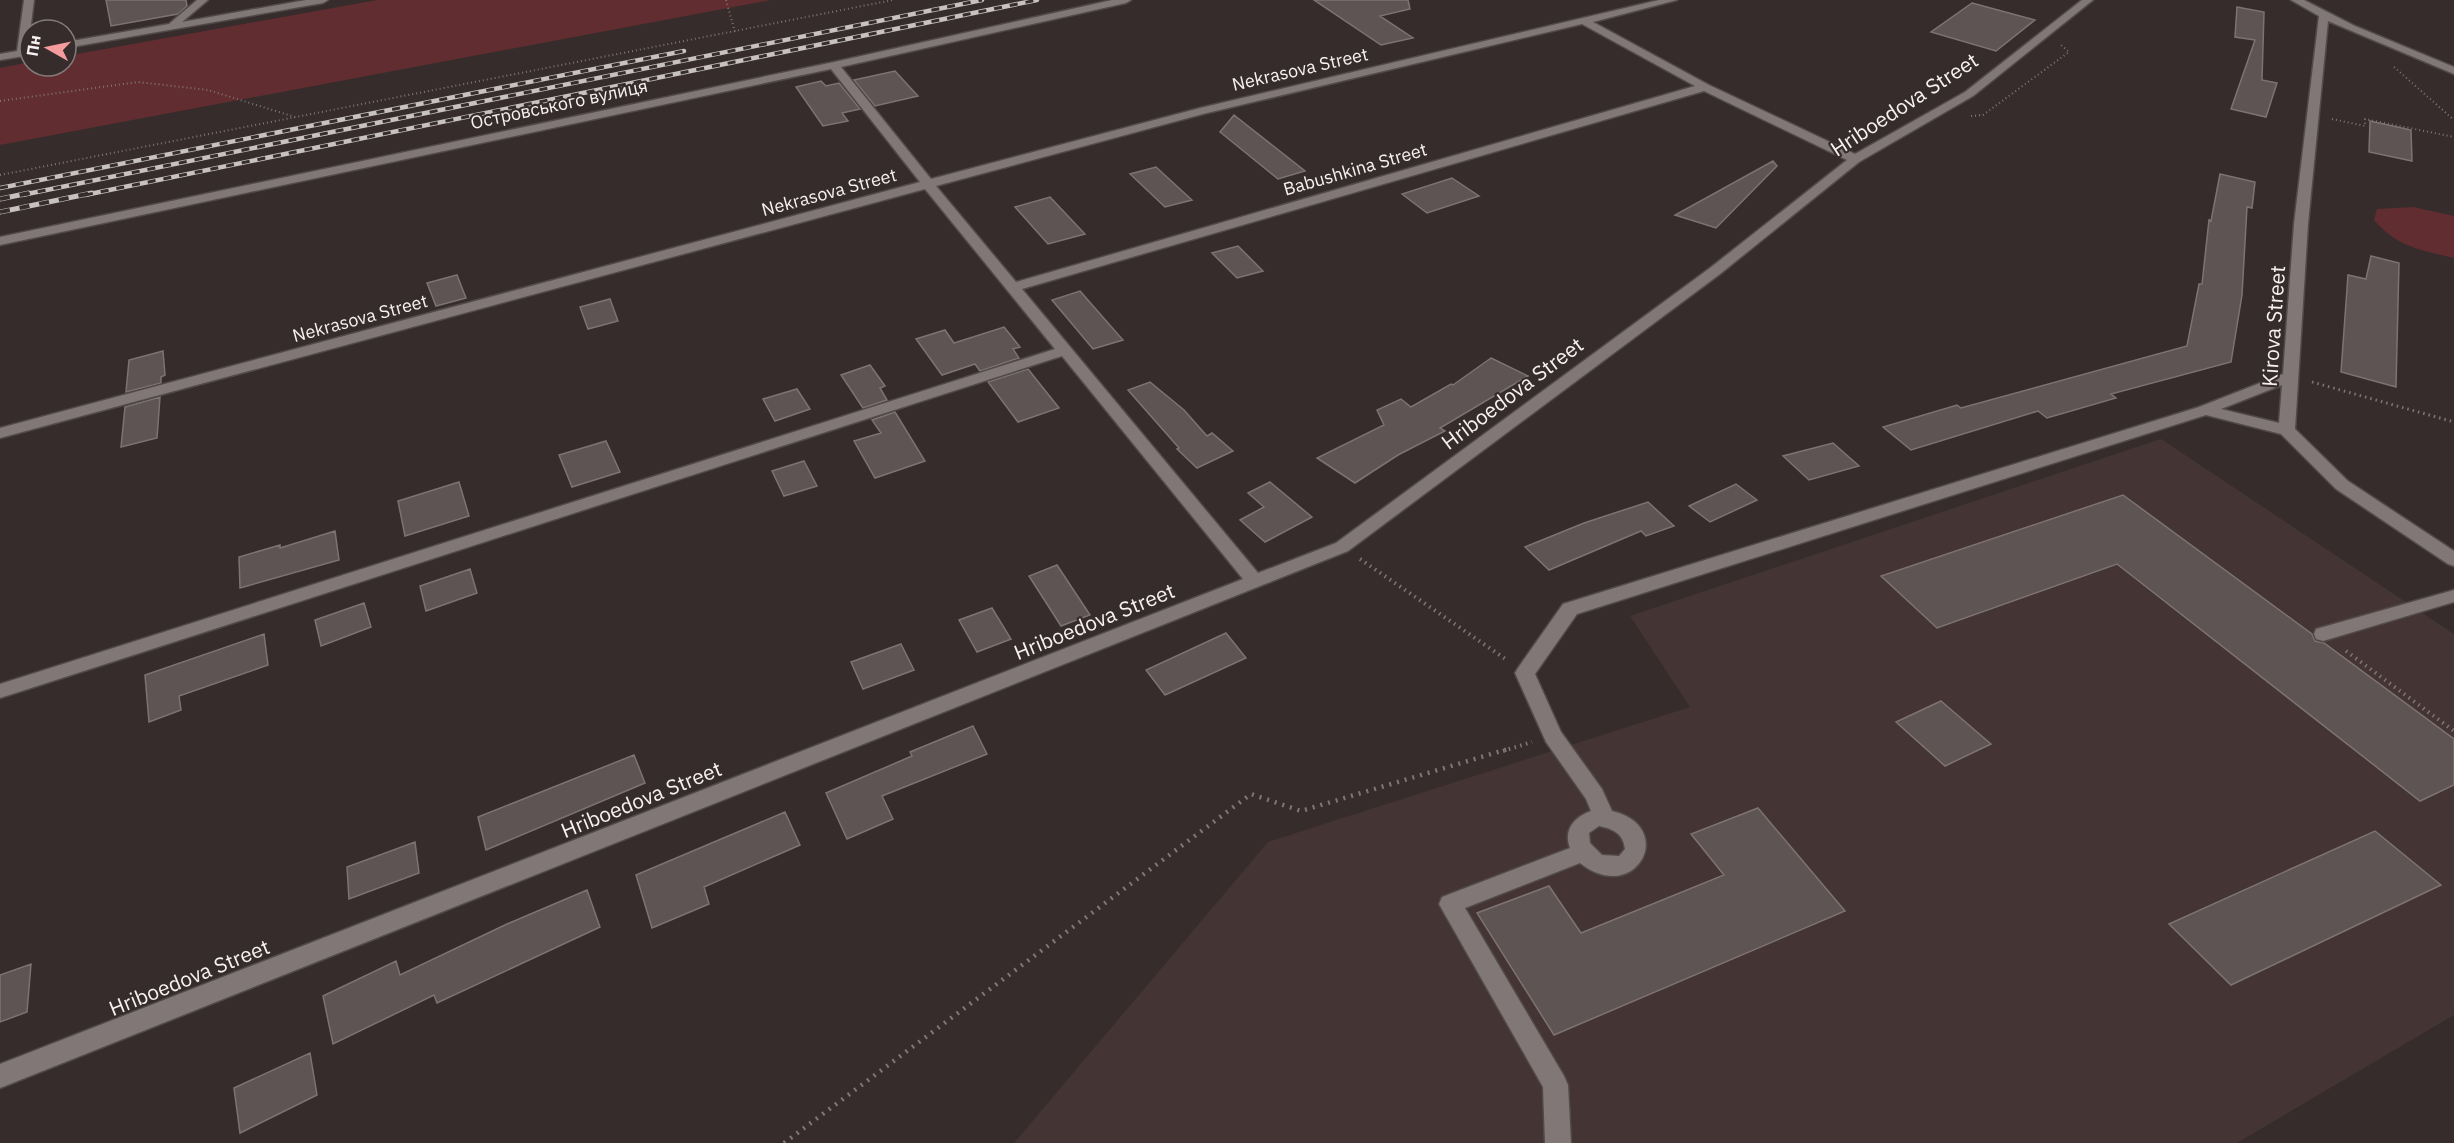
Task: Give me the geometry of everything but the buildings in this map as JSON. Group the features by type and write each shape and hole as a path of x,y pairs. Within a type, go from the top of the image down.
{"street":[{"path":"28,18 29,0"},
{"path":"173,25 203,0"},
{"path":"78,43 323,0"},
{"name":"Островського вулиця","path":"0,241 834,65 1126,0"},
{"name":"Nekrasova Street","path":"0,433 1200,111 1672,0"},
{"name":"Hriboedova Street","path":"0,1076 1342,547 1715,271 1855,159 1969,94 2088,0"},
{"path":"2296,0 2351,28 2454,71"},
{"name":"Kirova Street","path":"2287,430 2301,224 2324,14"},
{"path":"1584,21 1705,87 1855,159"},
{"path":"0,57 18,54"},
{"path":"834,65 928,184 1255,581"},
{"name":"Babushkina Street","path":"1014,287 1705,87"},
{"path":"0,691 1066,350"},
{"path":"1604,818 1596,795 1553,736 1525,673 1570,609 2205,410 2291,376"},
{"path":"2205,410 2287,430 2342,485 2454,560"},
{"path":"2323,634 2454,596"},
{"path":"1604,818 1618,821 1633,834 1637,842 1634,857 1620,866 1610,866 1591,859 1584,852 1580,845 1580,830 1591,819 1604,818"},
{"path":"1558,1143 1555,1085 1450,904 1584,852"}],"path":[{"path":"726,0 735,32"},
{"path":"0,175 893,0"},
{"path":"2394,67 2454,120"},
{"path":"0,101 138,82 208,90 295,117"},
{"path":"2313,114 2365,126 2365,119 2454,136"},
{"path":"2291,376 2454,422"},
{"path":"1342,547 1525,673"},
{"path":"2323,634 2454,730"},
{"path":"784,1143 1251,794 1301,811 1553,736"}],"shaded area":[{"path":"377,0 771,0 0,145 0,68 18,64 18,78 78,78 78,54"},
{"path":"2413,207 2454,216 2454,258 2420,250 2401,242 2374,220 2377,209"},
{"path":"2161,439 2454,634 2454,1015 2237,1143 1014,1143 1268,842 1690,707 1630,616"}],"railway":[{"path":"22,195 982,0"},
{"path":"85,195 1037,0"},
{"path":"0,188 684,51"},
{"path":"0,199 29,193"},
{"path":"0,212 92,193"}]}
